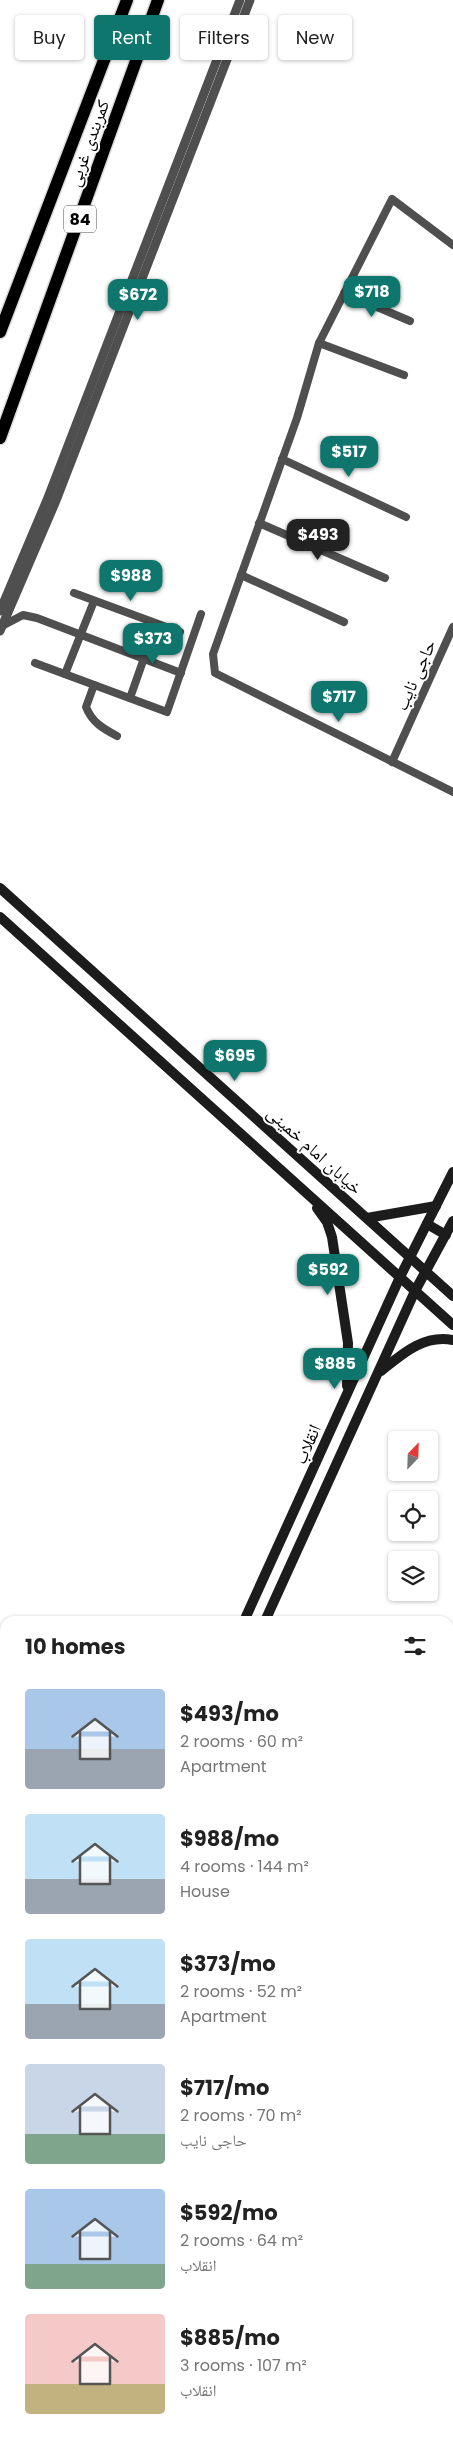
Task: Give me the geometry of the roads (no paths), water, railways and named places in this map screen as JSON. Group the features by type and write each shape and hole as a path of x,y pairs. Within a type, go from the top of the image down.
{"highway":[{"name":"کمربندی غربی","path":"0,332 128,0"},
{"name":"کمربندی غربی","path":"0,438 158,0"}],"main road":[{"name":"خیابان امام خمینی","path":"0,888 453,1296"},
{"path":"0,917 453,1325"},
{"name":"انقلاب","path":"246,1616 400,1277 453,1172"},
{"path":"310,1196 327,1222 332,1237 348,1343 346,1394"},
{"path":"367,1218 436,1206"},
{"name":"انقلاب","path":"267,1616 416,1292 453,1221"},
{"path":"427,1224 446,1235"},
{"path":"378,1373 407,1350 426,1340 453,1340"}],"street":[{"path":"0,611 47,500 240,0"},
{"path":"1,628 54,503 250,0"},
{"path":"453,245 392,199 319,343 282,459 213,654 215,673 453,792"},
{"path":"344,293 410,321"},
{"path":"319,343 404,375"},
{"path":"282,459 406,517"},
{"path":"259,523 385,578"},
{"path":"241,575 344,622"},
{"path":"74,593 180,632"},
{"path":"65,674 94,601"},
{"path":"35,663 167,712 201,614"},
{"path":"1,628 23,616 46,621 80,636 180,673"},
{"path":"130,698 156,624"},
{"name":"حاجی نایب","path":"392,762 453,627"},
{"path":"94,685 86,707 90,718 101,728 117,736"}]}
